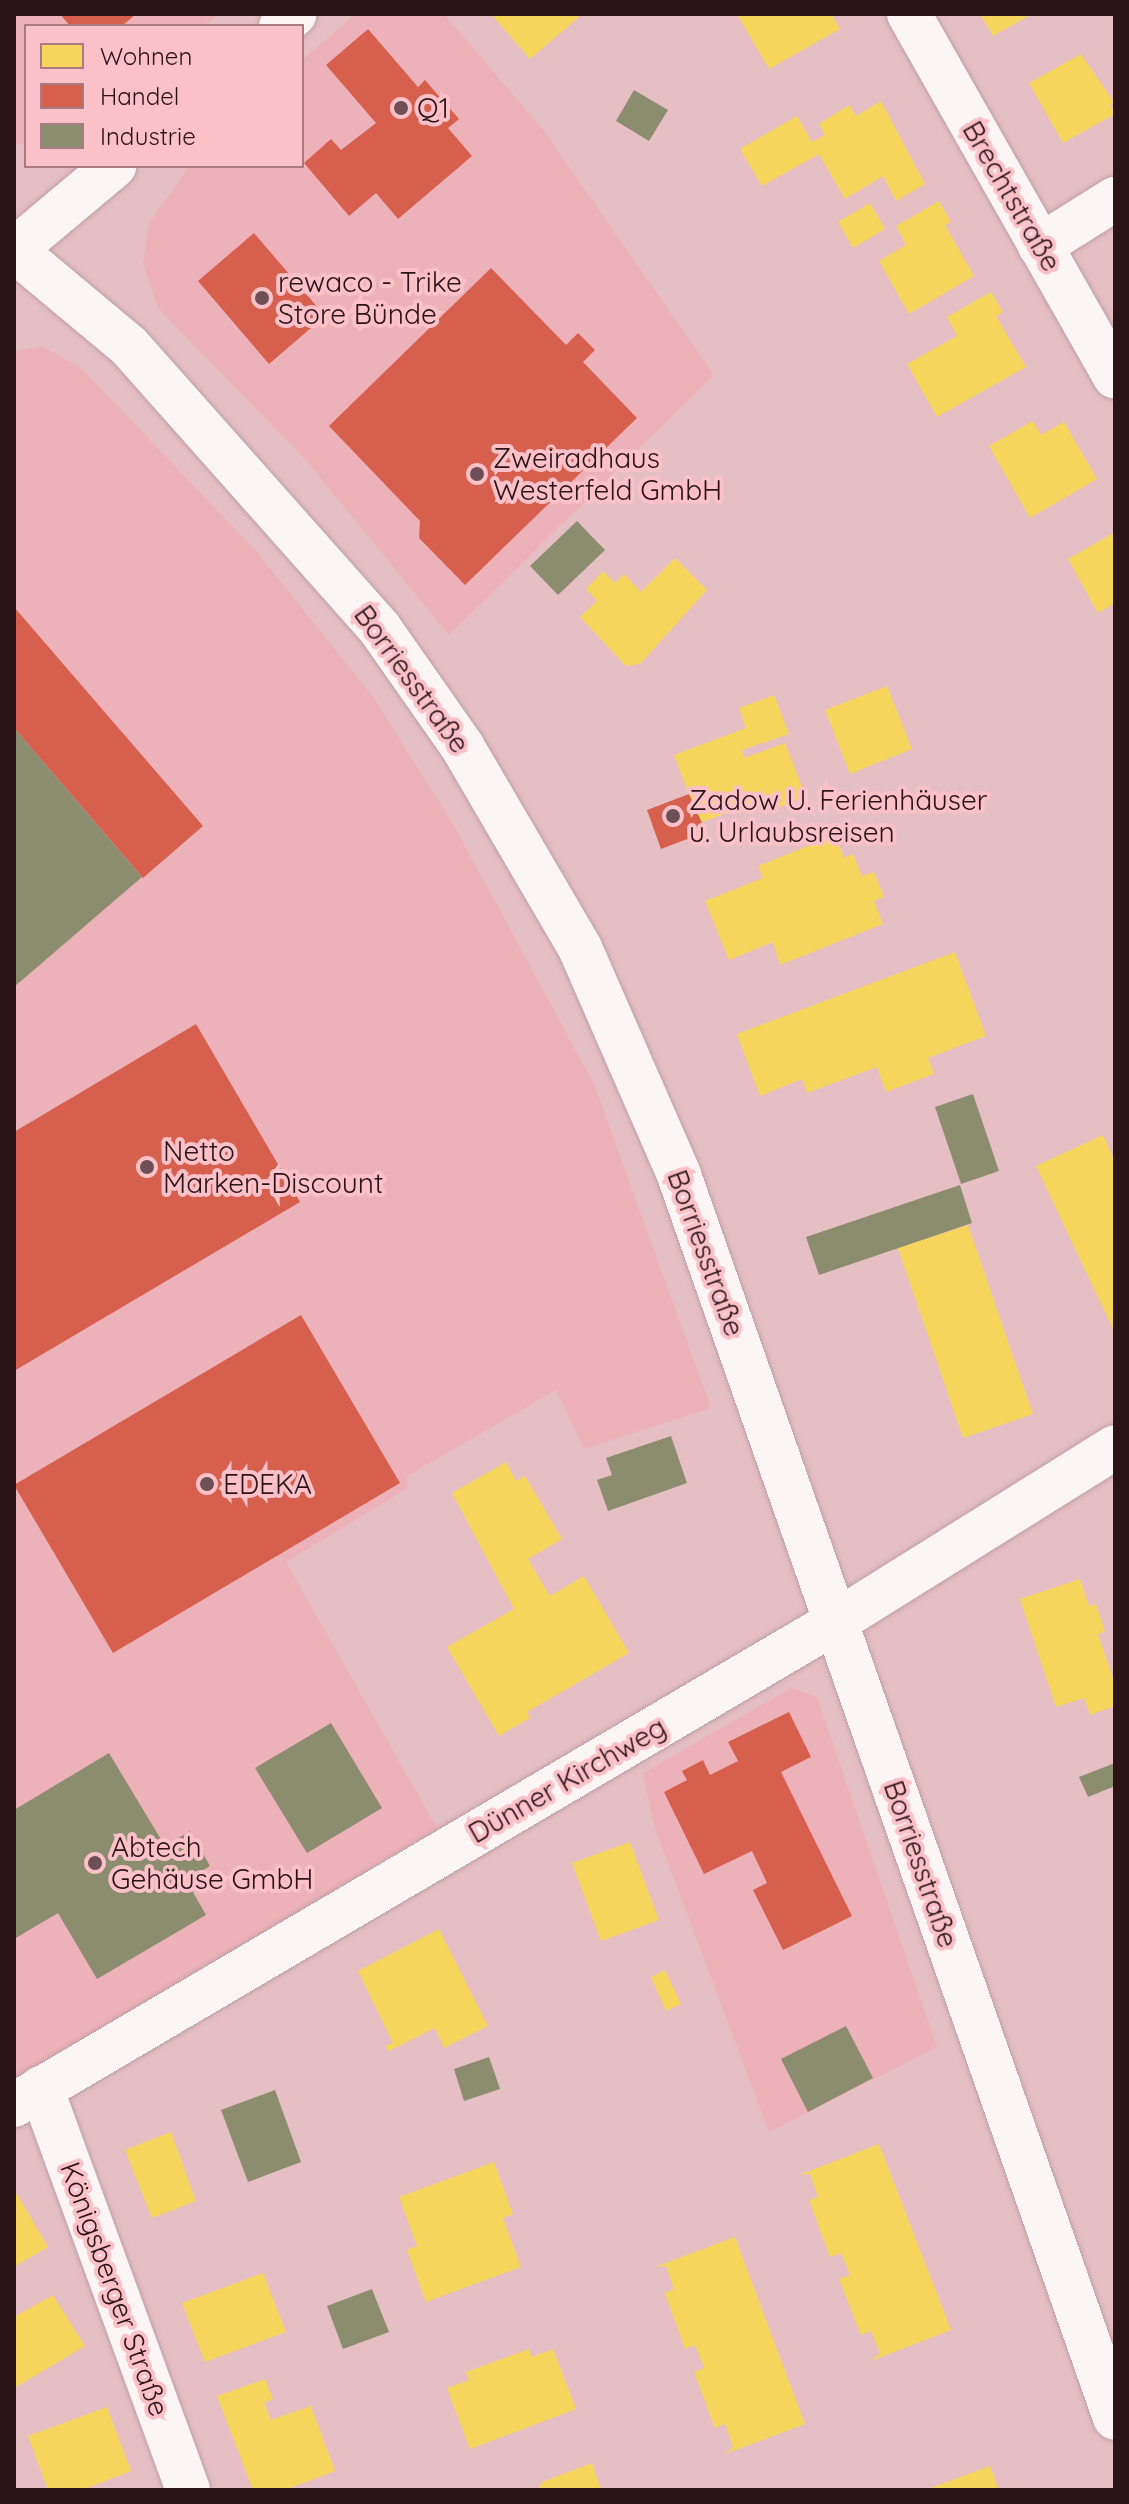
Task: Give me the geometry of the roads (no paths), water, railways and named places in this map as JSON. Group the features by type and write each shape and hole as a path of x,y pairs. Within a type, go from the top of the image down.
{"main road":[{"name":"Brechtstraße","path":"909,14 1115,377"},
{"path":"14,250 112,168"},
{"path":"1040,246 1115,199"},
{"name":"Borriesstraße","path":"14,250 129,346 329,567 431,698 510,823 580,948 647,1092 837,1621 1115,2418"},
{"name":"Dünner Kirchweg","path":"28,2096 837,1621 1115,1447"},
{"name":"Königsberger Straße","path":"28,2096 188,2490"}],"place":[{"name":"Q1","path":"401,108"},
{"name":"rewaco - Trike Store Bünde","path":"262,298"},
{"name":"Zweiradhaus Westerfeld GmbH","path":"477,474"},
{"name":"Zadow U. Ferienhäuser u. Urlaubsreisen","path":"673,816"},
{"name":"Netto Marken-Discount","path":"147,1167"},
{"name":"EDEKA","path":"207,1484"},
{"name":"Abtech Gehäuse GmbH","path":"95,1863"}]}
